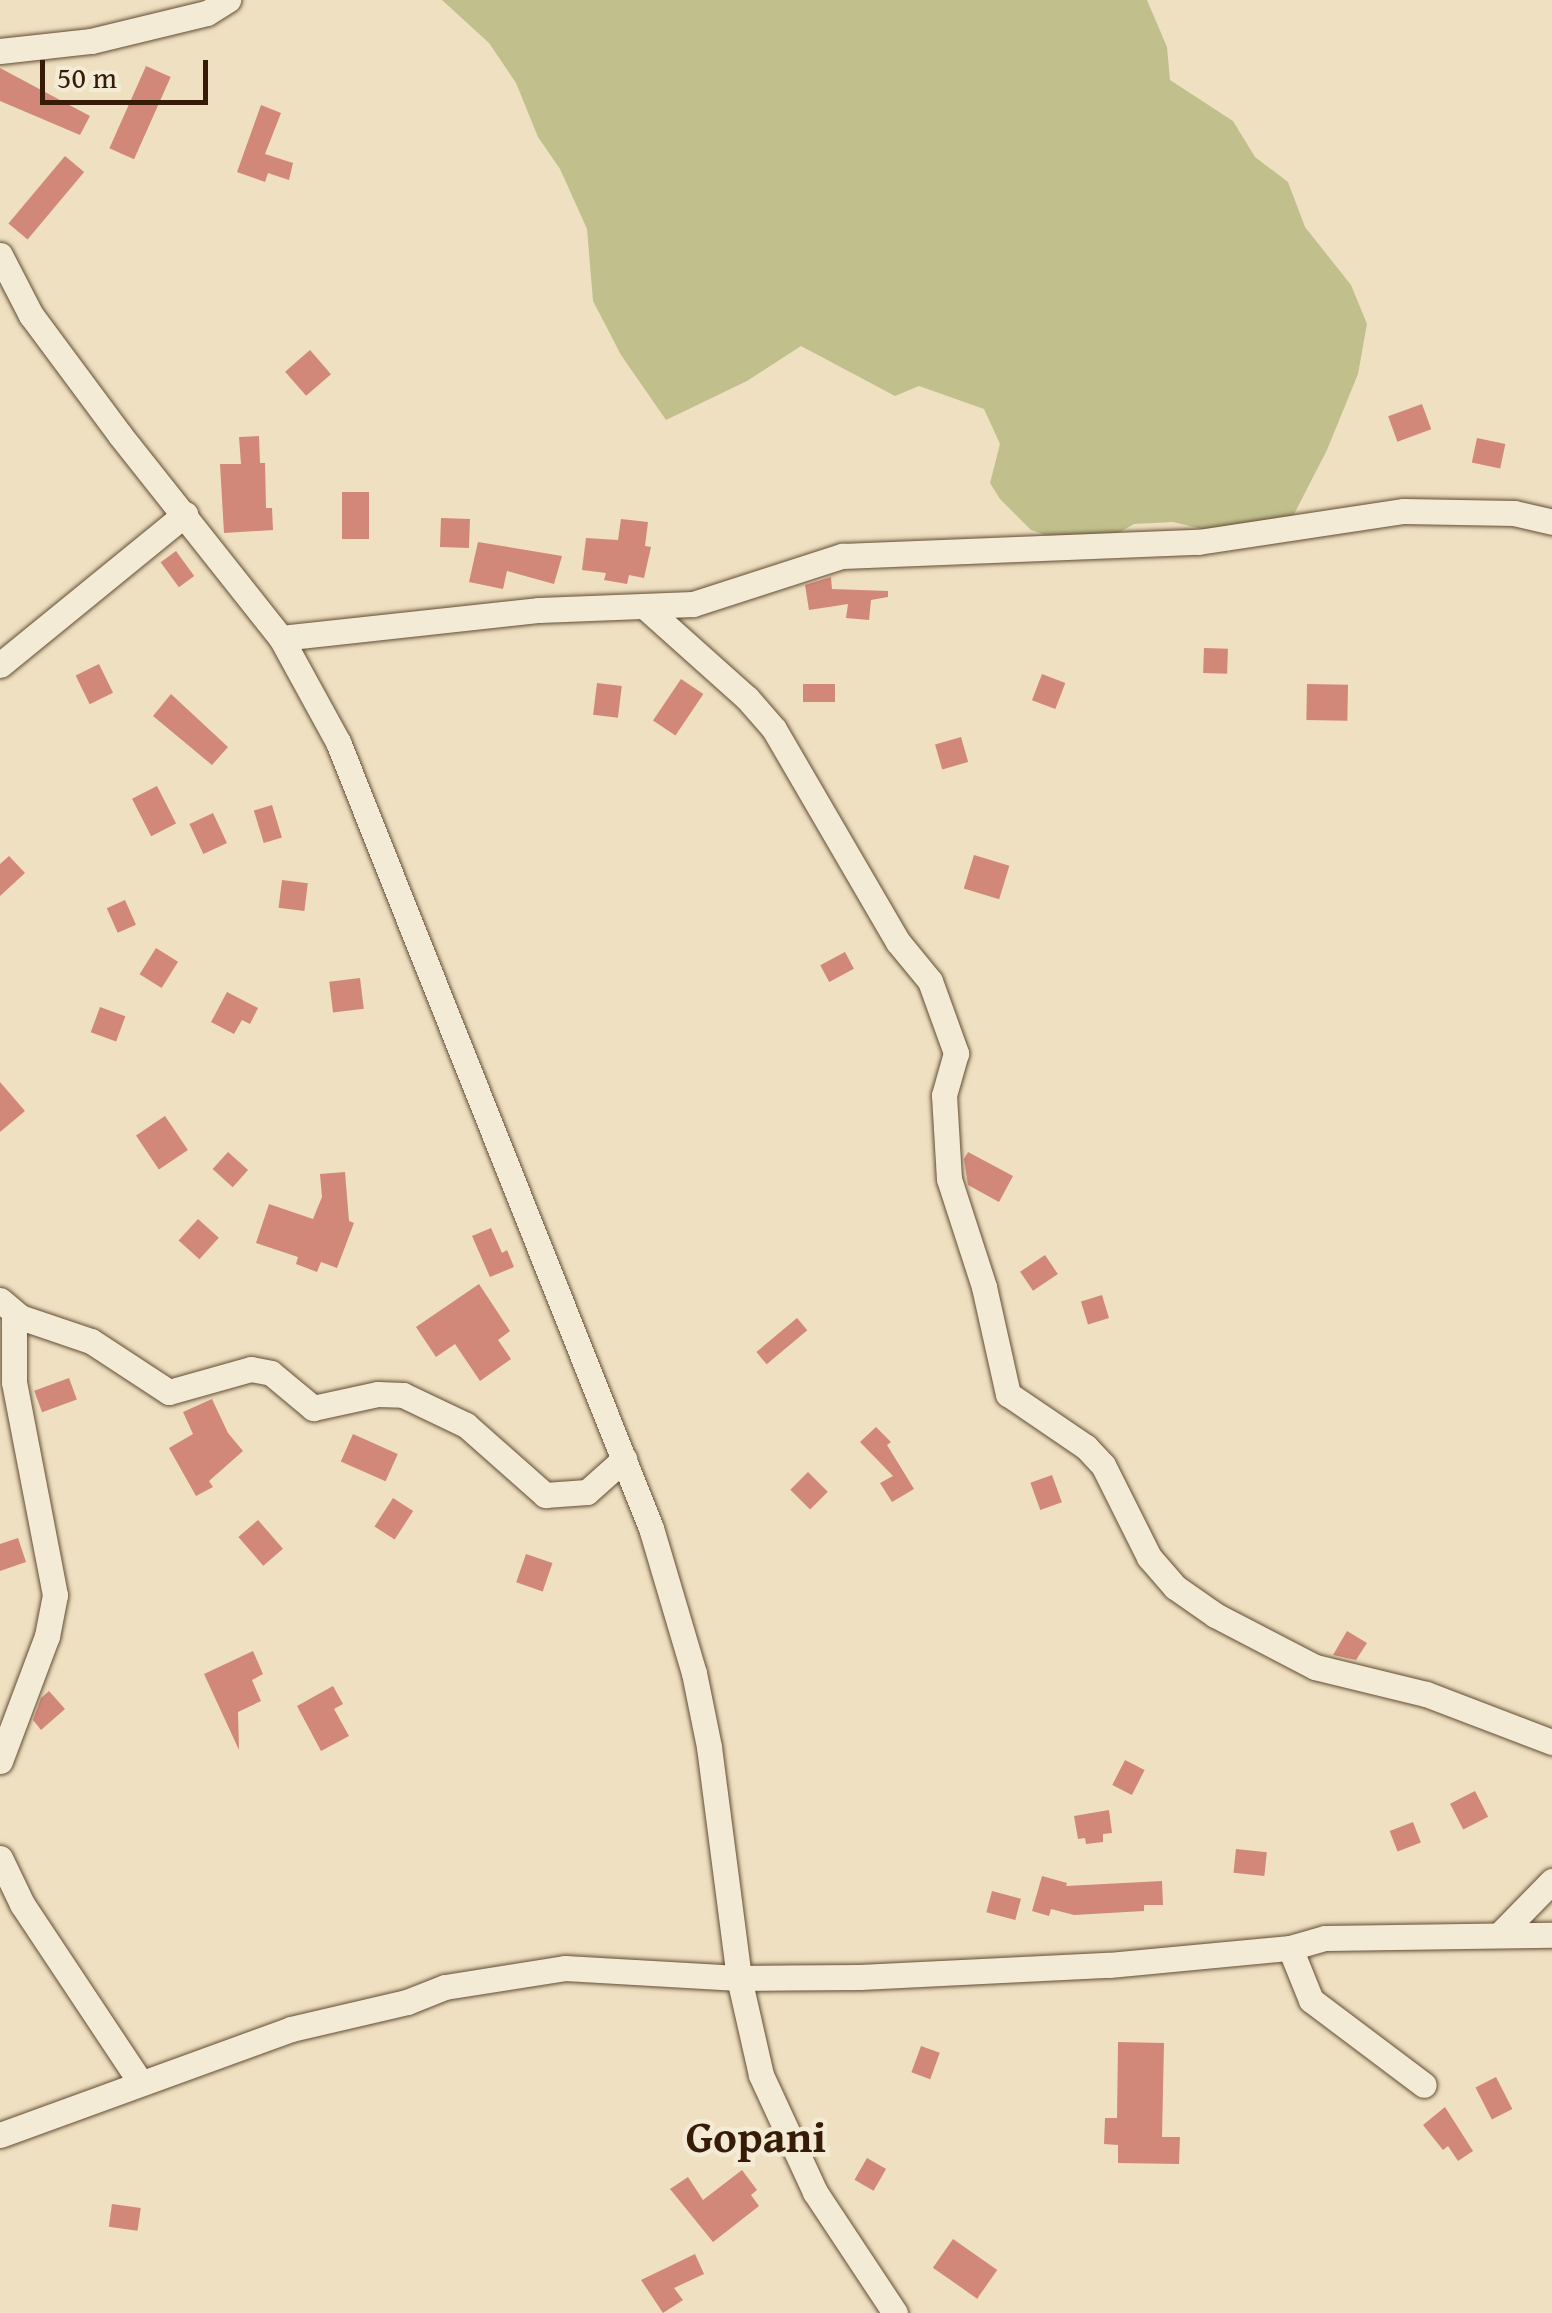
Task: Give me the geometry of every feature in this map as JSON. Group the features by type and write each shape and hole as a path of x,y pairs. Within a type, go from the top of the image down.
{"street":[{"path":"0,51 91,41 207,13 228,0"},
{"path":"0,255 31,315 120,436 281,638 324,713 357,787 459,1054 650,1528 694,1673 710,1746 739,1978 761,2075 792,2149 895,2313"},
{"path":"281,638 539,610 714,599 842,556 1198,542 1404,511 1514,512 1552,522"},
{"path":"0,665 185,514"},
{"path":"644,606 747,698 774,729 898,942 930,981 956,1053 944,1095 948,1179 984,1287 1008,1394 1086,1446 1102,1465 1148,1557 1175,1587 1215,1615 1314,1667 1426,1694 1552,1742"},
{"path":"0,1760 47,1636 55,1595 14,1382 7,1307 77,1334 169,1392 251,1369 271,1373 313,1408 378,1394 403,1395 466,1425 545,1494 587,1492 624,1459"},
{"path":"0,1858 22,1904 141,2083"},
{"path":"1501,1933 1552,1880"},
{"path":"5,2124 141,2083 291,2029 407,2002 445,1987 544,1969 739,1978 1109,1965 1290,1948 1325,1938 1552,1935"},
{"path":"1290,1948 1311,2000 1424,2085"}],"shaded area":[{"path":"442,0 1147,0 1167,47 1170,80 1233,121 1255,157 1288,182 1305,227 1351,285 1367,324 1358,374 1327,450 1290,522 1206,530 1173,522 1134,524 1104,541 1069,543 1031,530 990,483 1000,444 984,409 919,386 895,396 801,346 747,381 666,420 621,355 593,301 587,229 560,169 538,137 516,83 489,43"}],"building":[{"path":"146,66 171,77 134,159 109,148"},
{"path":"0,68 90,116 80,135 0,101"},
{"path":"261,105 281,113 265,154 293,163 289,180 268,173 265,182 237,172"},
{"path":"65,156 84,172 28,239 8,223"},
{"path":"310,350 331,374 306,396 285,372"},
{"path":"1422,404 1431,429 1397,442 1388,416"},
{"path":"259,436 260,463 265,463 266,508 272,508 273,530 224,533 220,464 241,464 239,437"},
{"path":"1477,438 1505,444 1500,468 1472,462"},
{"path":"342,492 369,492 369,539 342,539"},
{"path":"441,518 470,519 469,548 440,547"},
{"path":"621,519 648,522 645,546 651,547 644,578 629,575 627,584 604,580 606,573 582,570 586,538 618,540"},
{"path":"478,542 562,556 554,584 507,571 503,589 469,582"},
{"path":"176,551 194,576 179,587 161,562"},
{"path":"831,577 832,589 888,591 888,597 871,600 869,620 846,618 848,604 809,610 805,585"},
{"path":"1204,648 1228,649 1227,674 1203,673"},
{"path":"99,664 113,693 90,704 76,675"},
{"path":"1042,674 1065,683 1055,709 1032,700"},
{"path":"681,679 703,694 675,736 653,720"},
{"path":"597,683 622,686 618,718 593,715"},
{"path":"803,684 835,684 835,702 803,702"},
{"path":"1307,684 1348,685 1347,721 1306,720"},
{"path":"171,694 228,747 212,765 153,716"},
{"path":"961,737 968,762 942,769 935,744"},
{"path":"157,786 176,823 151,836 132,799"},
{"path":"272,805 282,838 264,843 254,811"},
{"path":"213,813 227,843 203,854 189,824"},
{"path":"974,855 1009,866 999,899 964,888"},
{"path":"9,856 25,873 0,896 0,864"},
{"path":"282,880 308,883 304,911 279,908"},
{"path":"125,900 136,925 118,933 107,908"},
{"path":"156,948 178,962 162,988 140,974"},
{"path":"845,952 854,969 829,982 820,965"},
{"path":"360,978 364,1009 333,1013 329,982"},
{"path":"227,992 258,1008 250,1024 242,1020 234,1034 211,1022"},
{"path":"100,1007 125,1016 116,1042 91,1032"},
{"path":"0,1082 25,1111 0,1132"},
{"path":"165,1116 188,1150 159,1170 136,1136"},
{"path":"228,1152 248,1170 233,1187 213,1169"},
{"path":"968,1152 1013,1176 999,1202 968,1185 964,1159"},
{"path":"345,1172 349,1221 354,1223 337,1268 321,1262 317,1272 296,1264 298,1257 256,1243 269,1204 313,1219 322,1197 320,1174"},
{"path":"198,1219 219,1238 199,1259 179,1241"},
{"path":"491,1228 502,1253 507,1250 514,1267 490,1277 472,1236"},
{"path":"1045,1255 1058,1274 1033,1291 1020,1272"},
{"path":"479,1284 510,1331 498,1340 511,1359 480,1381 455,1344 436,1357 416,1327"},
{"path":"1102,1295 1109,1318 1088,1324 1081,1301"},
{"path":"797,1318 807,1330 767,1364 756,1352"},
{"path":"69,1378 77,1400 42,1412 34,1391"},
{"path":"212,1399 228,1433 243,1451 209,1481 213,1487 196,1496 169,1448 193,1434 183,1412"},
{"path":"876,1427 891,1442 887,1445 914,1489 892,1502 880,1483 893,1476 860,1442"},
{"path":"353,1434 398,1454 386,1481 341,1461"},
{"path":"808,1472 828,1492 810,1509 790,1490"},
{"path":"1052,1475 1062,1502 1040,1510 1030,1483"},
{"path":"393,1498 413,1511 395,1540 374,1527"},
{"path":"258,1520 283,1549 263,1566 238,1537"},
{"path":"18,1538 26,1562 0,1571 0,1544"},
{"path":"526,1554 552,1563 543,1591 516,1582"},
{"path":"1347,1631 1367,1643 1356,1660 1333,1655"},
{"path":"253,1651 263,1674 252,1680 261,1701 238,1712 239,1750 204,1674"},
{"path":"333,1686 343,1704 334,1709 349,1736 321,1751 297,1706"},
{"path":"49,1691 65,1709 41,1730 33,1720 41,1698"},
{"path":"1125,1760 1145,1770 1132,1795 1112,1785"},
{"path":"1475,1791 1488,1817 1463,1830 1450,1804"},
{"path":"1109,1810 1112,1833 1103,1834 1103,1842 1086,1844 1085,1838 1078,1839 1074,1816"},
{"path":"1413,1822 1421,1843 1398,1851 1390,1831"},
{"path":"1236,1849 1267,1852 1264,1876 1233,1873"},
{"path":"1042,1876 1067,1883 1066,1886 1162,1881 1163,1905 1144,1905 1144,1911 1074,1915 1051,1909 1049,1916 1032,1911"},
{"path":"992,1891 1021,1899 1015,1920 986,1912"},
{"path":"1118,2042 1164,2043 1162,2137 1180,2137 1179,2164 1118,2163 1118,2145 1104,2144 1105,2118 1117,2118"},
{"path":"921,2046 940,2053 930,2079 911,2072"},
{"path":"1496,2077 1512,2109 1492,2120 1476,2087"},
{"path":"1445,2107 1473,2151 1458,2161 1448,2146 1443,2150 1423,2125"},
{"path":"867,2158 886,2169 874,2191 854,2180"},
{"path":"742,2170 757,2190 751,2195 759,2206 713,2242 670,2189 688,2177 703,2200"},
{"path":"112,2204 141,2208 138,2231 109,2227"},
{"path":"953,2239 997,2270 977,2299 933,2268"},
{"path":"695,2254 704,2274 674,2288 683,2300 663,2313 641,2280"}],"district":[{"name":"Gopani","path":"756,2136"}]}
